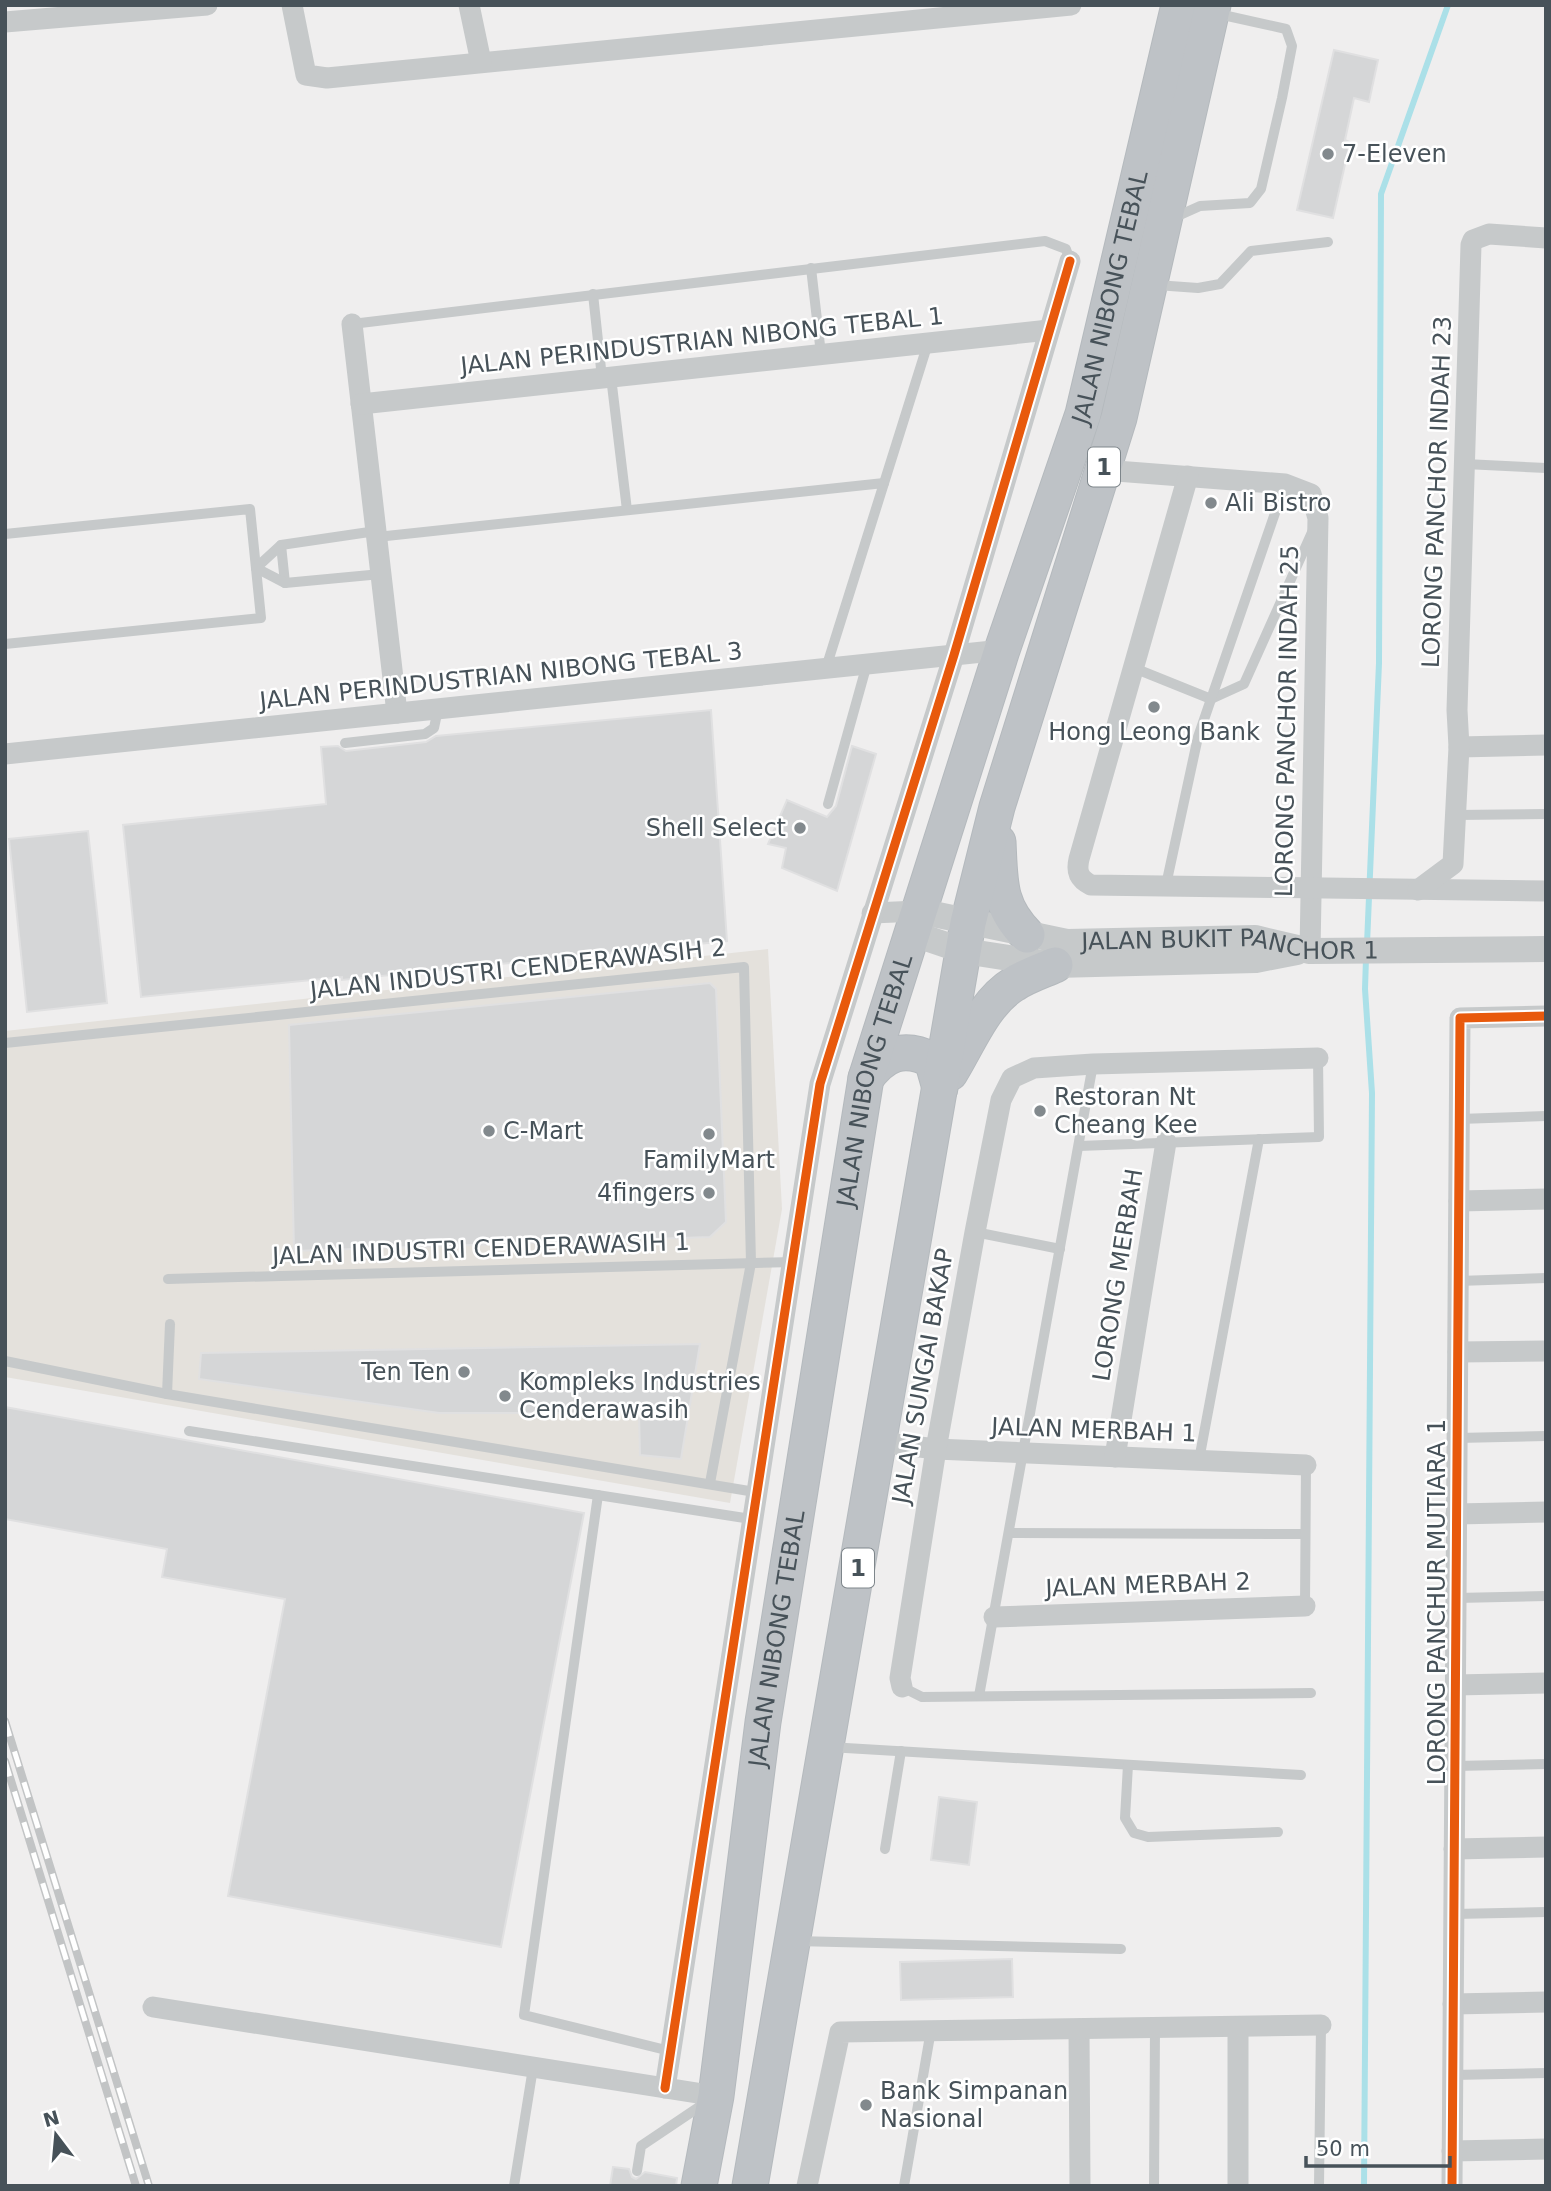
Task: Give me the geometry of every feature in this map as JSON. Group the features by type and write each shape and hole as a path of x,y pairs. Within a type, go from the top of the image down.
{"highway":[{"name":"JALAN NIBONG TEBAL","path":"750,2186 966,937 997,807 1119,418 1164,223 1201,8"},
{"name":"JALAN NIBONG TEBAL","path":"699,2186 716,2096 764,1722 866,1078 1002,650 1083,414 1201,8"},
{"path":"997,807 1002,891 1009,918 1027,935"},
{"path":"940,1088 988,1009 999,996 1014,984 1055,965"},
{"path":"866,1078 877,1063 891,1054 906,1051 932,1060 940,1088"}],"street":[{"path":"5,22 207,5"},
{"path":"292,5 306,75 327,78 953,11 1071,5"},
{"path":"469,5 481,62"},
{"name":"LORONG PANCHOR INDAH 23","path":"1418,890 1453,864 1459,747 1457,710 1473,240 1489,234 1546,238"},
{"path":"665,2088 820,1084 954,655 1070,261"},
{"path":"352,324 397,713"},
{"name":"JALAN PERINDUSTRIAN NIBONG TEBAL 1","path":"361,404 1049,330"},
{"path":"1103,470 1285,484"},
{"path":"1188,476 1079,859 1078,873 1091,885 1546,891"},
{"name":"LORONG PANCHOR INDAH 25","path":"1285,484 1311,494 1318,517 1319,889 1310,951"},
{"name":"JALAN PERINDUSTRIAN NIBONG TEBAL 3","path":"5,754 1002,650"},
{"path":"1459,747 1546,744"},
{"path":"872,913 915,922"},
{"name":"JALAN BUKIT PANCHOR 1","path":"915,922 966,937 1027,935 1067,942 1255,938 1310,951 1546,949"},
{"path":"966,937 1055,965 1256,960 1310,951"},
{"name":"LORONG PANCHUR MUTIARA 1","path":"1452,2186 1460,1018 1546,1016"},
{"path":"1093,1064 1318,1058"},
{"name":"JALAN SUNGAI BAKAP","path":"902,1687 900,1678 936,1449 1000,1100 1012,1078 1034,1068 1093,1064"},
{"name":"LORONG MERBAH","path":"1115,1457 1166,1142"},
{"path":"1459,1201 1546,1199"},
{"path":"1458,1352 1546,1351"},
{"name":"JALAN MERBAH 1","path":"879,1442 936,1449 1306,1465"},
{"path":"1456,1514 1546,1512"},
{"name":"JALAN MERBAH 2","path":"993,1617 1305,1606"},
{"path":"1455,1685 1546,1683"},
{"path":"1454,1849 1546,1847"},
{"path":"1453,2004 1546,2002"},
{"path":"153,2007 716,2096"},
{"path":"807,2186 839,2032 1321,2025"},
{"path":"1238,2027 1238,2186"},
{"path":"1079,2029 1080,2186"},
{"path":"1452,2151 1546,2149"}],"lane":[{"path":"1164,223 1200,206 1250,203 1261,189 1292,46 1286,29 1201,8"},
{"path":"352,324 1045,241 1066,248 1070,261"},
{"path":"1150,284 1198,288 1220,284 1251,251 1328,242"},
{"path":"811,268 821,354"},
{"path":"593,294 627,510"},
{"path":"826,668 928,343"},
{"path":"1465,464 1546,468"},
{"path":"256,568 281,545 884,483"},
{"path":"1166,885 1198,737 1285,484"},
{"path":"5,534 250,509 261,618 5,644"},
{"path":"1133,668 1211,699 1244,684 1318,517"},
{"path":"281,545 285,583"},
{"path":"256,568 285,583 381,574"},
{"path":"828,804 867,664"},
{"path":"345,743 425,734 434,728 438,709"},
{"path":"1456,815 1546,814"},
{"name":"JALAN INDUSTRI CENDERAWASIH 2","path":"5,1043 744,968 751,1263 710,1483"},
{"path":"1079,1146 1319,1137 1318,1058"},
{"path":"979,1696 1093,1064"},
{"path":"1459,1119 1546,1116"},
{"path":"1199,1460 1259,1139"},
{"path":"975,1232 1060,1249"},
{"name":"JALAN INDUSTRI CENDERAWASIH 1","path":"168,1279 794,1262"},
{"path":"1458,1281 1546,1278"},
{"path":"167,1394 170,1324"},
{"path":"5,1361 167,1394 755,1492"},
{"path":"189,1431 751,1519"},
{"path":"1457,1438 1546,1436"},
{"path":"1305,1606 1306,1465"},
{"path":"598,1495 524,2015 670,2051"},
{"path":"1009,1533 1306,1534"},
{"path":"1456,1598 1546,1596"},
{"path":"902,1687 922,1697 1311,1693"},
{"path":"826,1747 1301,1775"},
{"path":"885,1849 901,1751"},
{"path":"1455,1766 1546,1764"},
{"path":"1128,1765 1125,1818 1134,1833 1147,1836 1278,1832"},
{"path":"1454,1914 1546,1912"},
{"path":"793,1941 1121,1949"},
{"path":"1319,2186 1321,2025"},
{"path":"1154,2186 1155,2028"},
{"path":"904,2186 931,2030"},
{"path":"514,2186 533,2067"},
{"path":"1453,2075 1546,2073"},
{"path":"637,2171 641,2146 716,2096"}],"shaded area":[{"path":"768,949 782,1209 730,1503 5,1377 5,1031"}],"building":[{"path":"1334,50 1378,60 1369,102 1354,98 1345,140 1350,142 1333,218 1297,210"},
{"path":"711,710 727,941 342,980 342,977 141,997 123,825 326,804 321,747 338,746 346,751 426,742 436,736"},
{"path":"852,746 876,754 837,891 782,868 786,848 768,844 787,800 827,817 836,806"},
{"path":"88,831 107,1003 27,1012 9,839"},
{"name":"C-Mart","path":"710,983 716,989 726,1222 710,1237 294,1251 289,1025"},
{"name":"Kompleks Industries Cenderawasih","path":"700,1344 681,1459 640,1455 639,1413 439,1413 199,1379 201,1353"},
{"path":"5,1407 584,1513 501,1947 228,1896 285,1599 162,1577 167,1549 5,1519"},
{"path":"939,1797 977,1802 969,1865 931,1860"},
{"path":"1012,1959 1013,1997 901,2000 900,1962"},
{"path":"613,2167 629,2169 632,2177 636,2179 645,2172 677,2178 676,2186 610,2186"}],"waterway":[{"path":"1367,944 1379,663 1381,194 1448,5"},
{"path":"1364,2186 1372,1093 1365,989 1366,958"}],"railway":[{"path":"5,1721 149,2186"},
{"path":"5,1761 136,2186"}],"cycle path":[{"path":"665,2088 820,1084 954,655 1070,261"},
{"path":"1452,2186 1460,1018 1546,1016"}],"place":[{"name":"7-Eleven","path":"1328,154"},
{"name":"Ali Bistro","path":"1211,503"},
{"name":"Hong Leong Bank","path":"1154,707"},
{"name":"Shell Select","path":"800,828"},
{"name":"Restoran Nt Cheang Kee","path":"1040,1111"},
{"name":"C-Mart","path":"489,1131"},
{"name":"FamilyMart","path":"709,1134"},
{"name":"4fingers","path":"709,1193"},
{"name":"Ten Ten","path":"464,1372"},
{"name":"Kompleks Industries Cenderawasih","path":"505,1396"},
{"name":"Bank Simpanan Nasional","path":"866,2105"}]}
